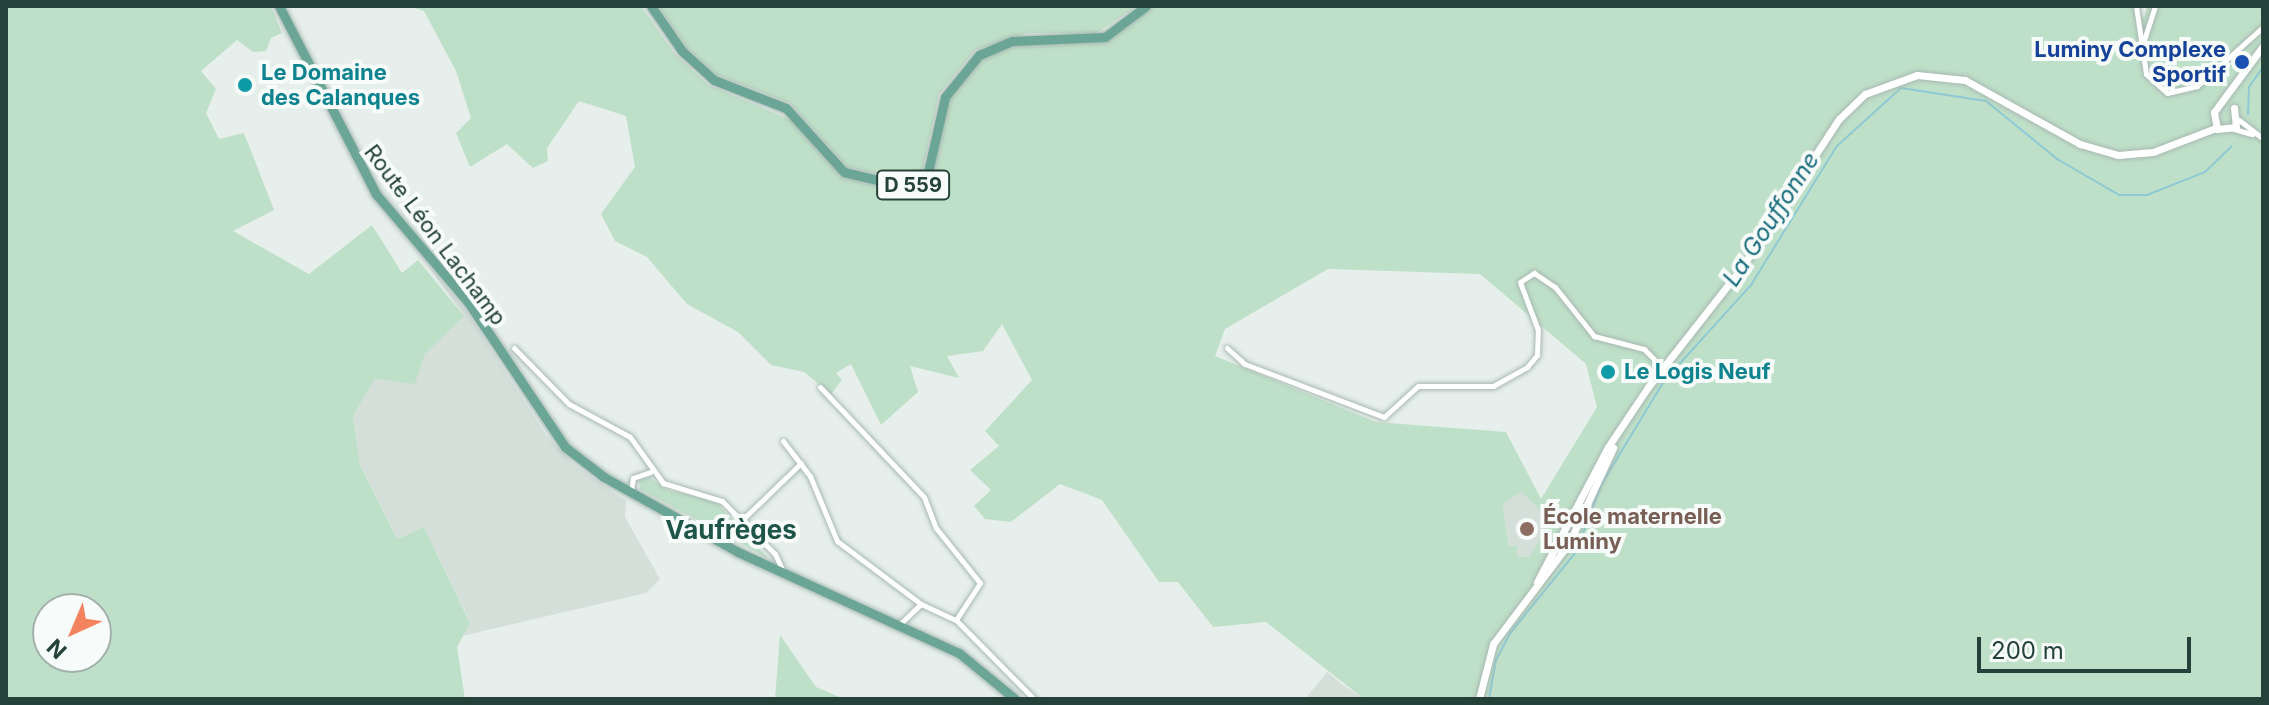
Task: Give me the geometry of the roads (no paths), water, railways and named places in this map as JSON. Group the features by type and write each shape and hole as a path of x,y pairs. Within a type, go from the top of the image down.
{"main road":[{"name":"Route Léon Lachamp","path":"279,6 376,194 468,302 557,438 631,492 784,574 959,653 1015,699"},
{"name":"D 559","path":"651,6 682,51 714,80 786,108 844,172 903,186 928,172 945,97 979,55 1028,38 1105,37 1146,6"}],"street":[{"path":"2136,6 2149,80 2167,93 2182,93 2263,27"},
{"path":"2142,45 2155,6"},
{"path":"2197,134 2236,89 2263,46"},
{"path":"1479,699 1493,644 1537,582 1616,438 1662,367 1742,267 1839,119 1883,84 1917,75 1965,80 2080,144 2118,155 2153,152 2216,128 2256,135"},
{"path":"2236,89 2234,108 2239,120 2263,139"},
{"path":"2221,106 2234,108"},
{"path":"2212,119 2216,128"},
{"path":"2234,129 2239,120"},
{"path":"1227,348 1245,364 1384,417 1418,386 1493,386 1527,367 1537,355 1538,330 1520,282 1534,273 1555,287 1594,336 1644,349 1662,367"},
{"path":"514,348 569,404 630,437 651,472 670,486 709,494 742,520 782,563 784,574"},
{"path":"820,387 924,497 936,528 980,583 956,620"},
{"path":"783,441 801,463 837,541 921,604 956,620 1034,699"},
{"path":"742,520 801,463"},
{"path":"631,492 633,478 651,472"},
{"path":"899,625 921,604"}],"waterway":[{"name":"La Gouffonne","path":"2248,114 2249,87 2263,67"},
{"name":"La Gouffonne","path":"1489,699 1496,660 1511,632 1576,552 1601,485 1664,381 1751,285 1837,146 1901,88 1986,101 2057,159 2119,195 2147,195 2205,172 2232,146"}],"place":[{"name":"Luminy Complexe Sportif","path":"2242,62"},
{"name":"Le Domaine des Calanques","path":"245,85"},
{"name":"Le Logis Neuf","path":"1608,372"},
{"name":"École maternelle Luminy","path":"1527,529"}],"district":[{"name":"Vaufrèges","path":"731,530"}]}
